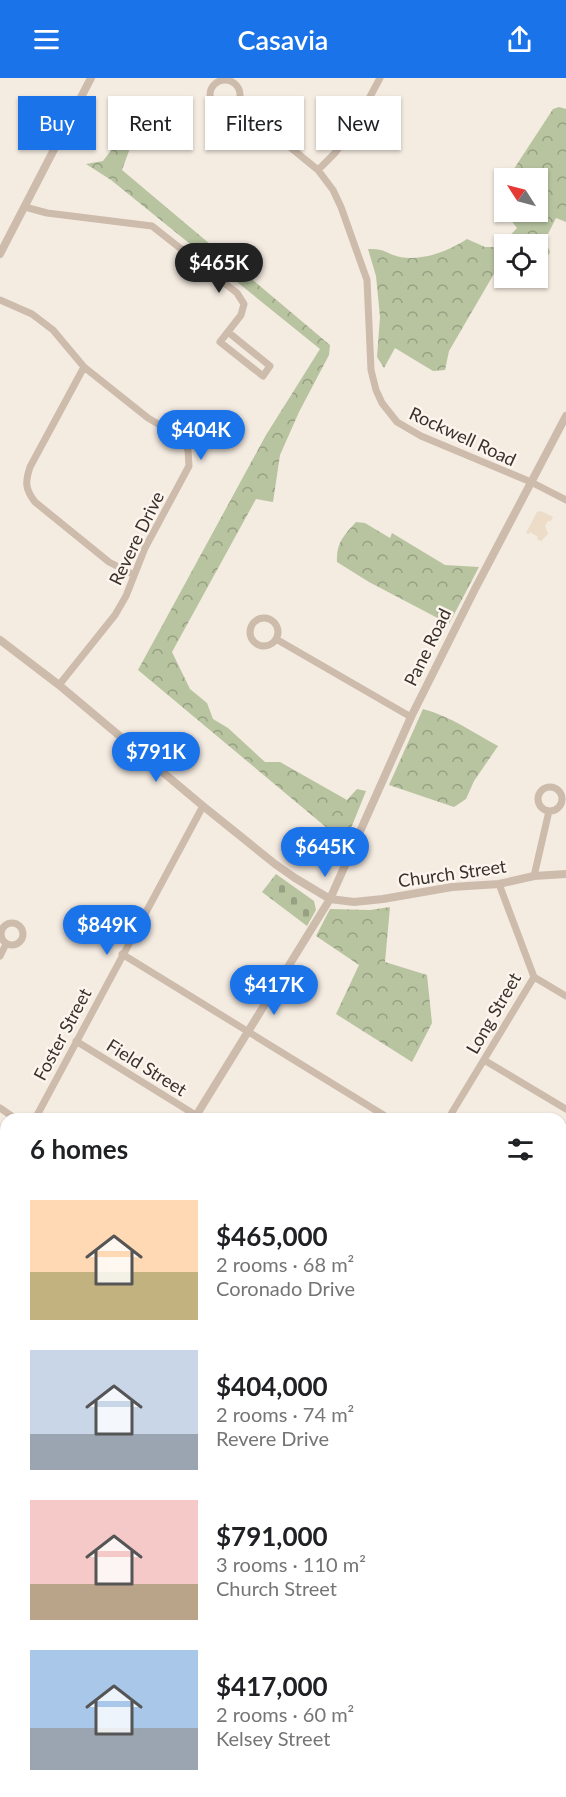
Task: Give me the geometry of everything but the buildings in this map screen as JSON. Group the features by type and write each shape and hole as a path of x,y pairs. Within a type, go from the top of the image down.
{"street":[{"path":"0,254 91,78"},
{"path":"318,170 350,134 380,78"},
{"name":"Rockwell Road","path":"224,80 235,84 240,93 237,104 227,110 216,106 211,96 214,86 224,80"},
{"name":"Rockwell Road","path":"293,150 318,170 333,190 341,207 367,280 371,370 376,390 386,409 397,422 421,436 531,482 566,500"},
{"path":"25,207 47,213 152,226 237,293 244,304 241,315 220,342 262,376 270,366 228,332"},
{"name":"Revere Drive","path":"0,300 32,314 53,330 84,367 148,418 180,437 188,450 189,466 145,548 126,596 115,615 59,685"},
{"path":"84,367 30,467 25,481 28,492 35,502 110,562 134,575"},
{"name":"Pane Road","path":"200,1113 330,899 411,717 566,416"},
{"path":"258,618 271,620 277,626 276,639 267,646 258,645 250,638 250,627 258,618"},
{"path":"276,639 411,717"},
{"name":"Church Street","path":"1,642 59,685 275,864 330,899 354,902 384,899 452,887 499,884 534,876 566,874"},
{"name":"Foster Street","path":"38,1113 203,806"},
{"path":"534,876 549,811"},
{"name":"Long Street","path":"452,1113 534,977 499,884"},
{"path":"0,956 6,944"},
{"path":"122,954 380,1113"},
{"path":"534,977 566,996"},
{"name":"Field Street","path":"76,1041 189,1113"},
{"path":"484,1060 566,1109"}],"green space":[{"path":"559,107 566,109 566,222 556,218 548,234 511,234 517,228 512,222 548,222 548,168 515,168 553,109"},
{"path":"111,150 129,150 122,170 330,345 329,355 299,412 280,455 273,502 256,499 172,652 190,689 207,703 213,719 228,728 265,762 280,762 347,800 357,789 366,791 345,843 138,670 266,435 320,349 111,180 86,164 103,161"},
{"path":"467,239 485,247 494,247 494,274 449,351 445,370 433,371 395,348 384,368 377,357 380,317 376,276 368,249 379,249 400,257 418,258 435,254"},
{"path":"356,522 365,523 390,538 392,533 445,565 479,567 449,624 369,582 337,562 342,540"},
{"path":"423,709 452,720 498,746 474,781 466,799 454,807 389,785"},
{"path":"276,874 314,901 316,910 307,926 262,892"},
{"path":"390,907 385,962 427,975 432,1023 412,1062 336,1014 359,965 316,936 330,909 370,910"}],"shaded area":[{"path":"541,511 553,517 545,526 548,534 541,541 530,532 526,533 537,512"}]}
